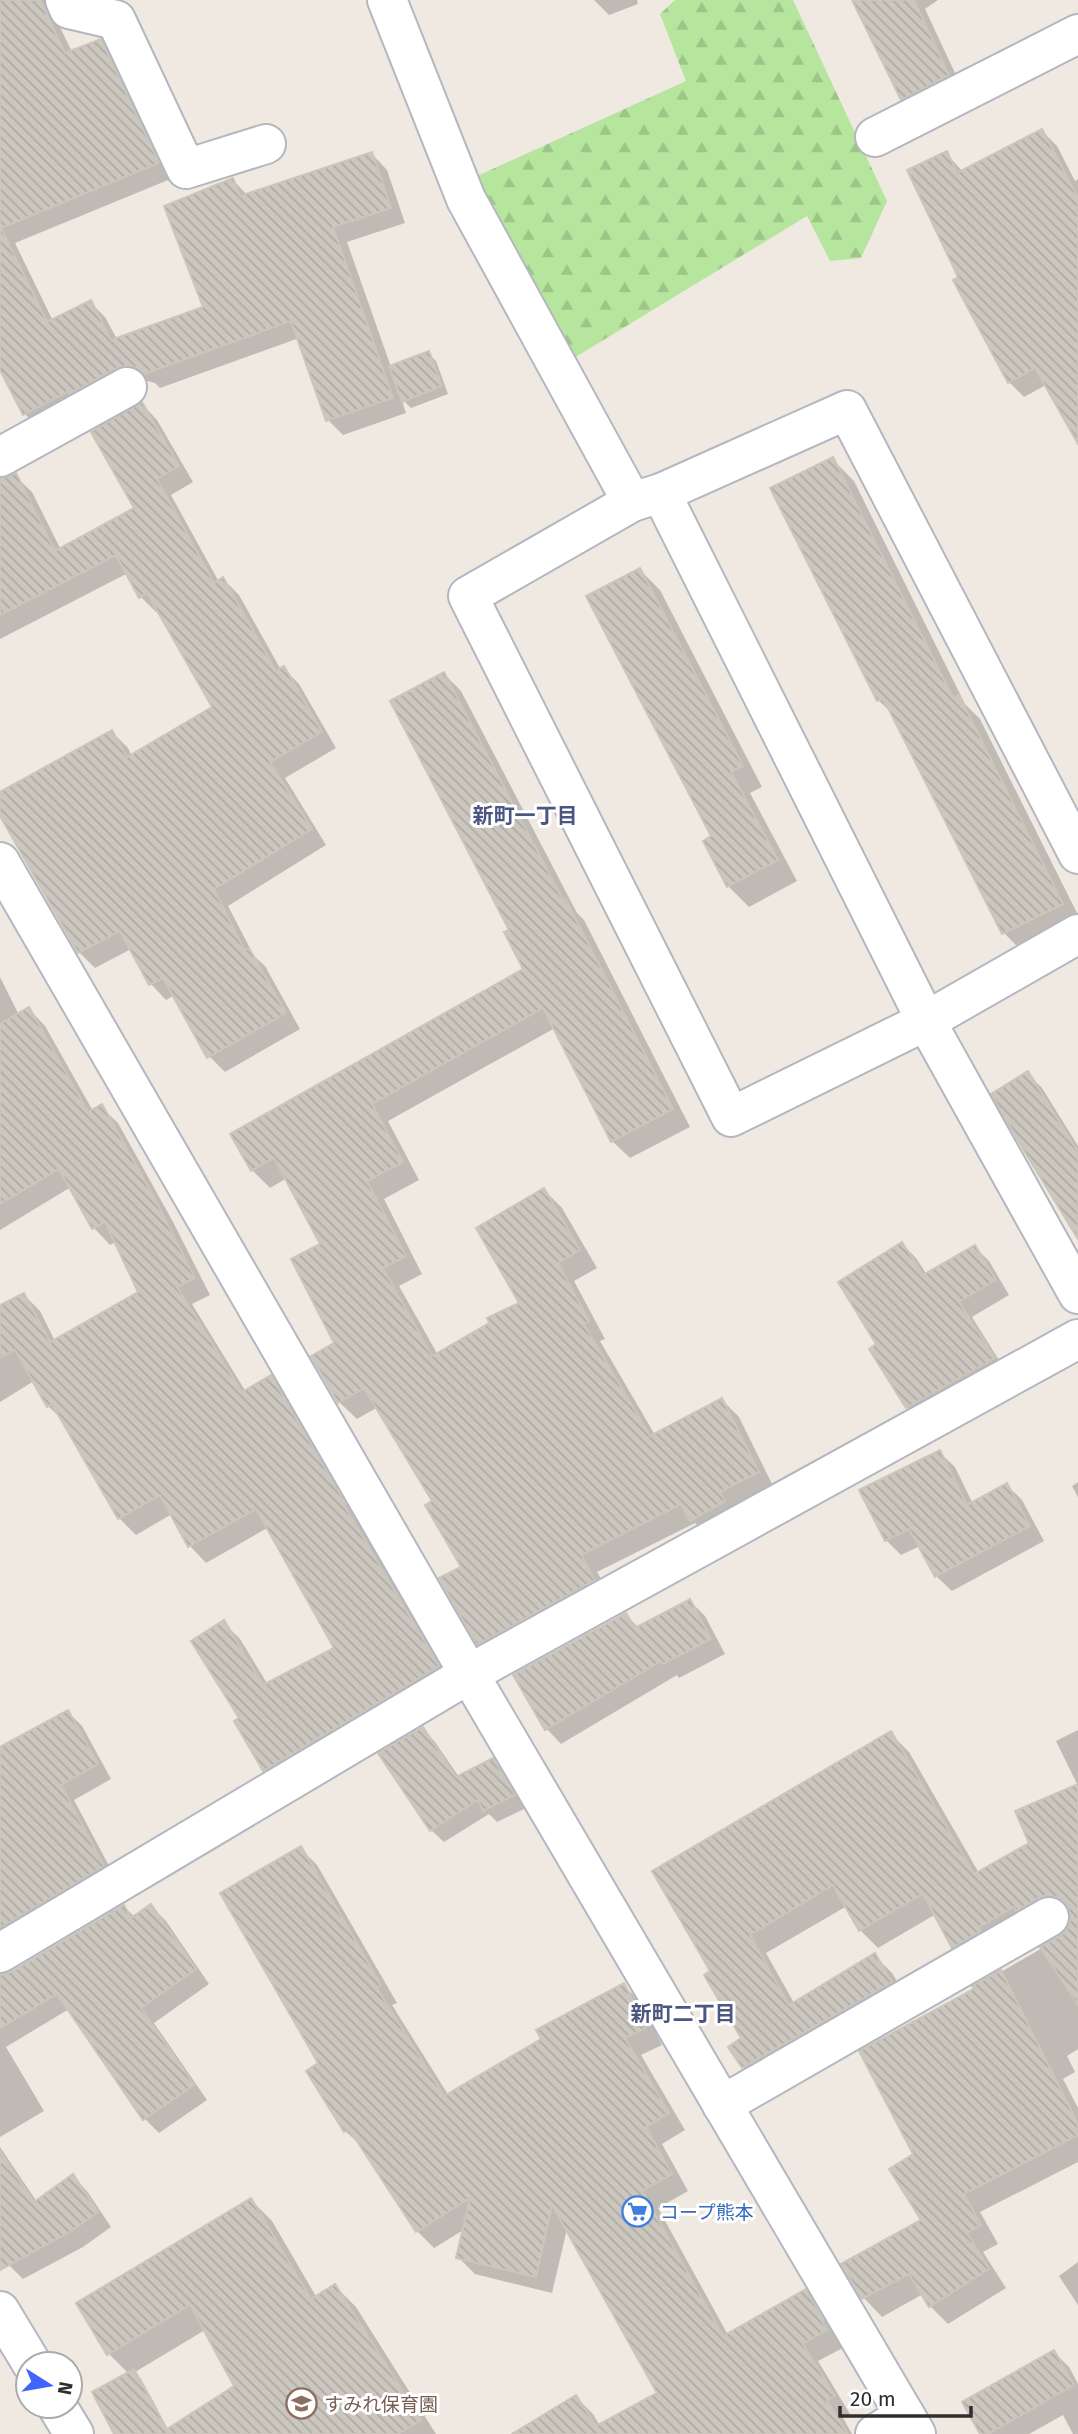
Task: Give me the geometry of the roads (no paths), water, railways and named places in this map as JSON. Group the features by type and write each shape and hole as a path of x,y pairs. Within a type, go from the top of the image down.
{"street":[{"path":"65,0 69,9 116,20 186,169 265,144"},
{"path":"387,0 466,199 646,498 926,1021 1078,1294"},
{"path":"875,137 1078,34"},
{"path":"0,457 127,387"},
{"path":"1078,855 847,410 646,498 468,596 731,1117 926,1021 1078,934"},
{"path":"0,862 469,1674 722,2105 899,2428"},
{"path":"0,1954 469,1674 1078,1339"},
{"path":"722,2105 1049,1917"},
{"path":"0,2312 23,2350"}],"place":[{"name":"コープ熊本","path":"637,2212"},
{"name":"すみれ保育園","path":"301,2404"}],"district":[{"name":"新町一丁目","path":"525,816"},
{"name":"新町二丁目","path":"683,2014"}]}
